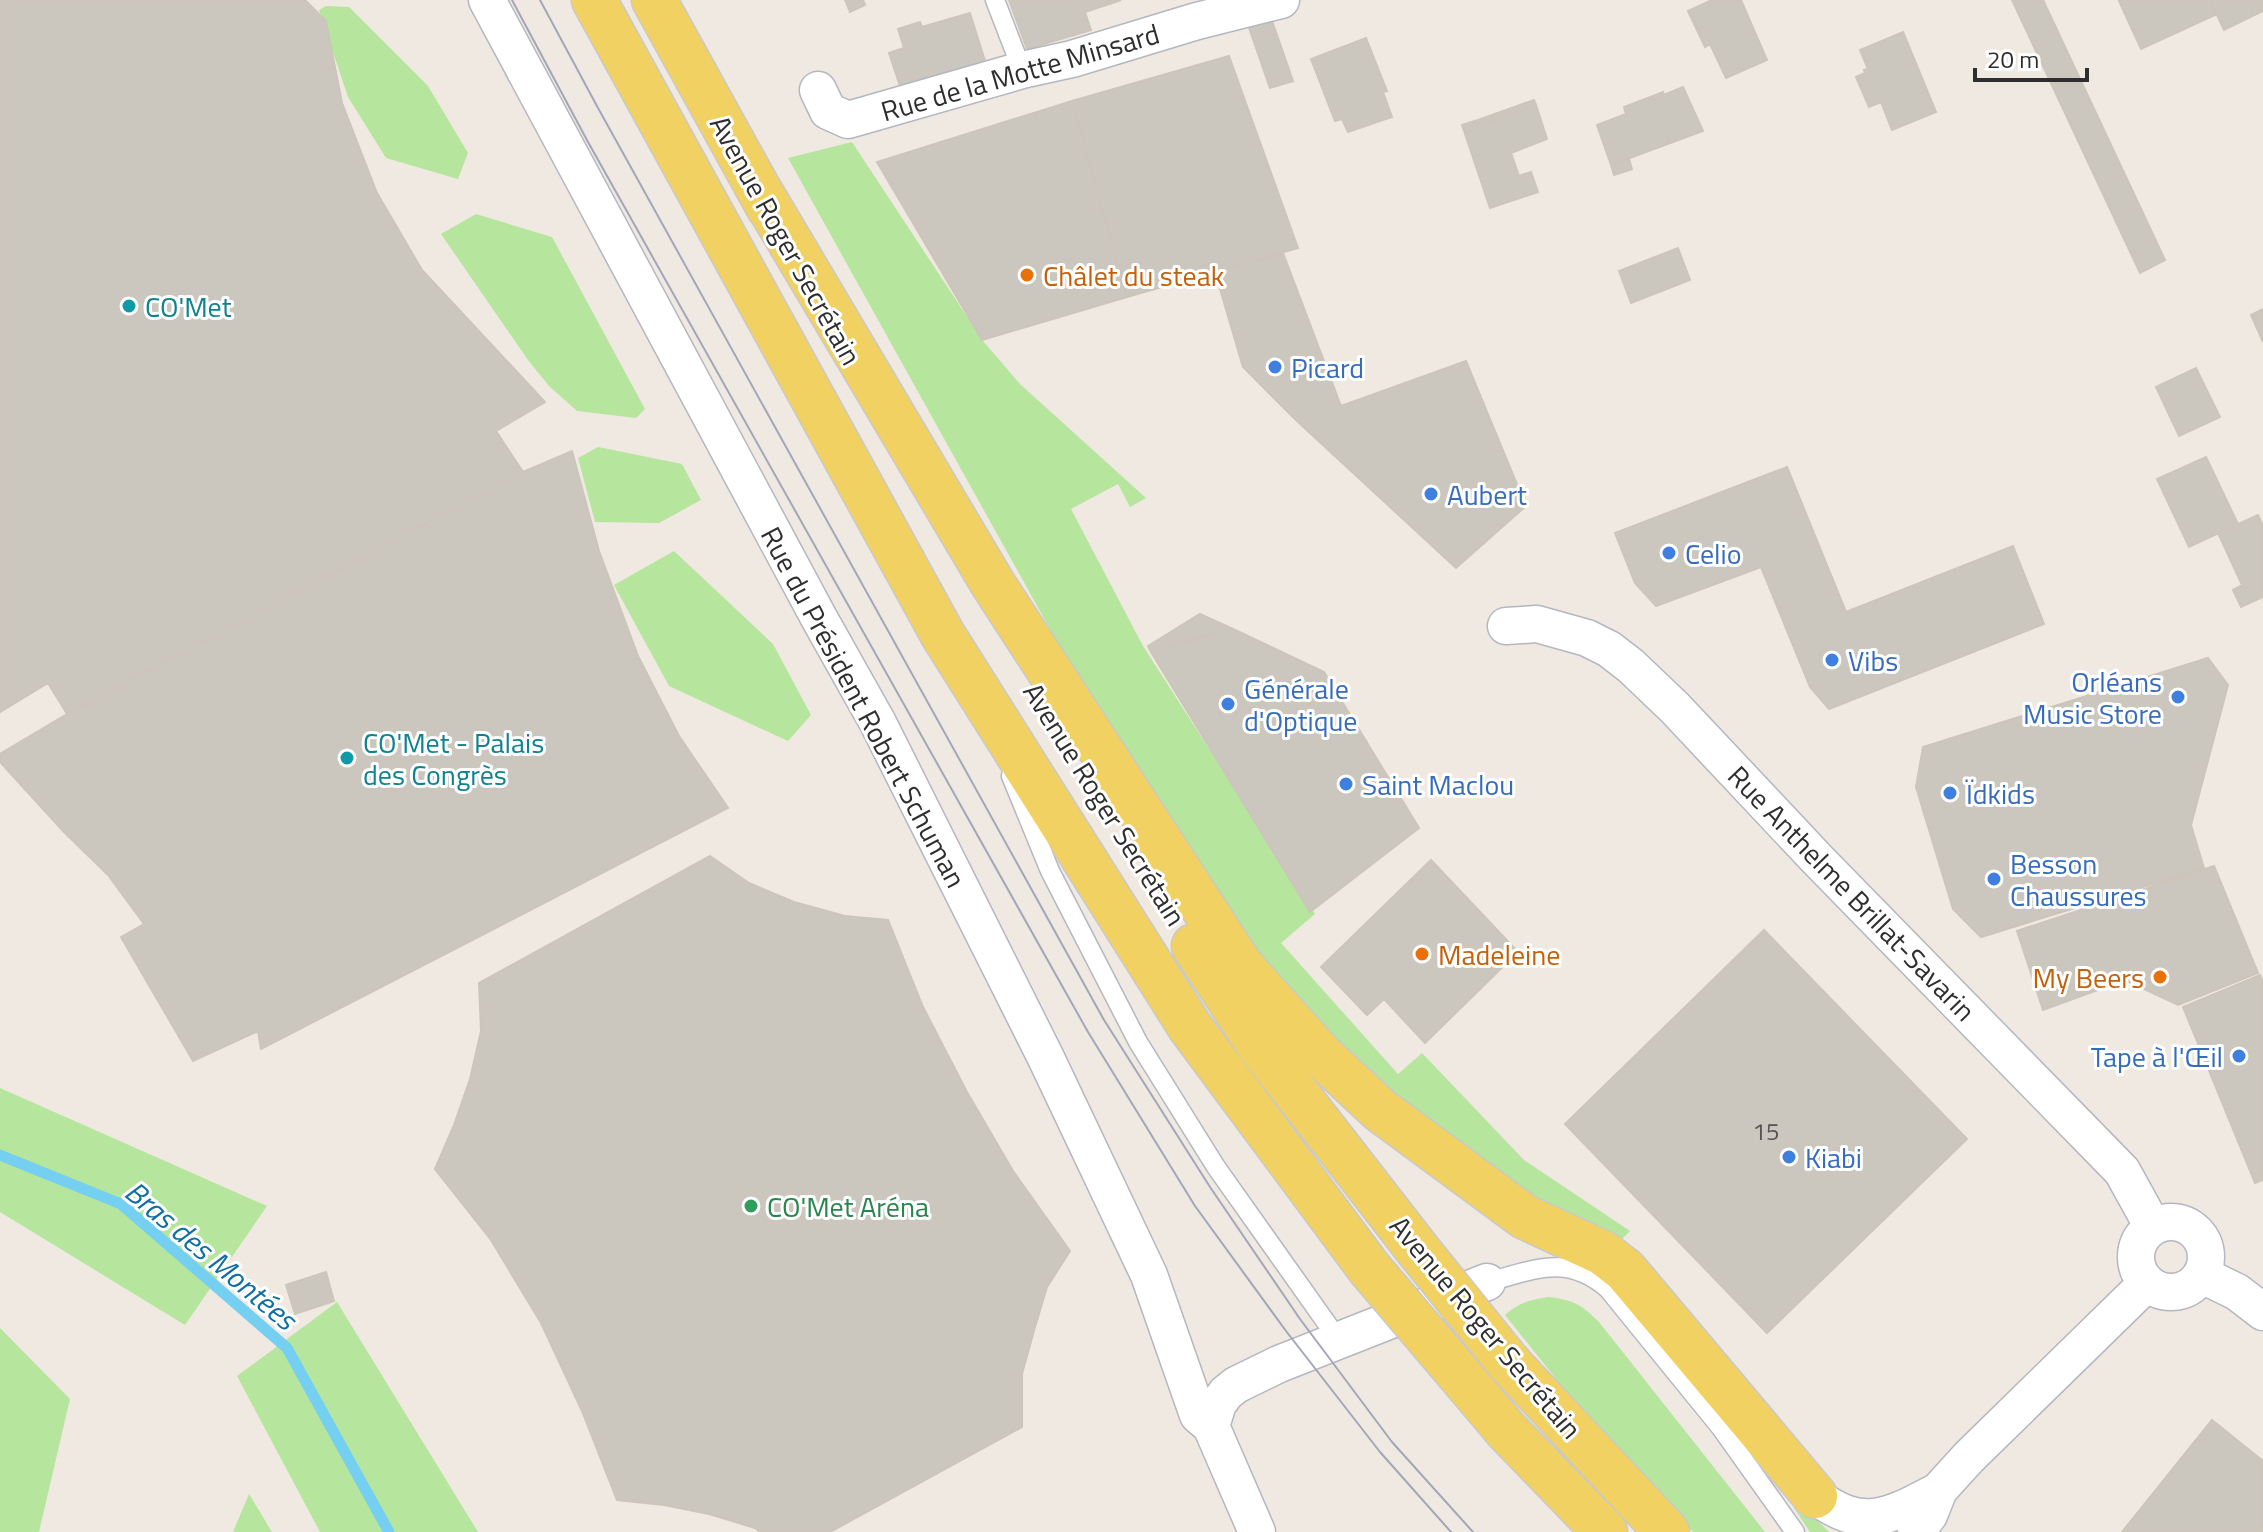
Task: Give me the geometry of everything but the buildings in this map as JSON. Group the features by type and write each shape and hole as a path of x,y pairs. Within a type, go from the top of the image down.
{"main road":[{"name":"Avenue Roger Secrétain","path":"594,0 943,635 1190,1027 1369,1268 1507,1431 1605,1532"},
{"name":"Avenue Roger Secrétain","path":"654,0 1071,757 1259,1045 1509,1363 1667,1532"},
{"path":"755,183 993,584 1241,966 1320,1054 1380,1110 1525,1217 1603,1253 1625,1270 1805,1514"}],"street":[{"name":"Rue du Président Robert Schuman","path":"487,0 811,605 878,723 1067,1102 1149,1275 1198,1415 1211,1426 1257,1532"},
{"name":"Rue de la Motte Minsard","path":"818,90 828,111 848,120 1022,70 1072,59 1193,10 1281,0"},
{"name":"Rue Anthelme Brillat-Savarin","path":"1506,626 1537,624 1587,638 1609,649 1631,666 2122,1171 2153,1227"},
{"path":"2172,1221 2182,1223 2199,1234 2204,1243 2207,1254 2202,1275 2196,1283 2177,1292 2156,1289 2147,1283 2136,1264 2138,1243 2153,1227 2172,1221"},
{"path":"2202,1275 2237,1292 2263,1312"},
{"path":"1211,1426 1218,1404 1236,1385 1279,1364 1487,1282"},
{"path":"1805,1514 1875,1524 1895,1518 1939,1490 2147,1283"},
{"path":"1916,1532 1929,1515 1939,1490"}],"lane":[{"path":"995,0 1022,70"},
{"path":"971,677 1050,871 1138,1042 1216,1167 1340,1342"},
{"path":"1487,1282 1544,1267 1563,1267 1592,1276 1608,1289 1721,1428 1773,1501 1805,1514"},
{"path":"1773,1501 1794,1494 1805,1514"}],"green space":[{"path":"326,6 349,7 428,86 468,153 458,179 386,158 348,97 319,10"},
{"path":"852,142 983,341 1020,384 1146,498 1130,507 1118,484 1071,509 1143,646 1315,914 1281,943 1398,1074 1422,1053 1524,1160 1630,1231 1616,1245 1562,1219 1374,1097 1246,957 1155,818 788,158"},
{"path":"476,214 552,237 645,409 636,418 577,411 549,386 528,360 441,234"},
{"path":"598,447 682,464 701,500 659,523 595,522 578,458"},
{"path":"674,551 773,644 811,715 788,741 669,686 614,585"},
{"path":"0,1088 267,1206 185,1325 0,1212"},
{"path":"1549,1297 1576,1304 1599,1322 1765,1532 1693,1532 1588,1419 1505,1315 1526,1302"},
{"path":"337,1302 478,1532 320,1532 237,1376"},
{"path":"0,1328 70,1399 39,1532 0,1532"},
{"path":"249,1494 272,1532 233,1532"},
{"path":"1800,1502 1829,1532 1810,1532 1794,1508"}],"waterway":[{"name":"Bras des Montées","path":"0,1155 121,1204 287,1348 389,1532"}],"tram line":[{"path":"512,0 588,142 1088,1032 1195,1206 1286,1331 1380,1452 1451,1532"},
{"path":"540,0 1104,1020 1210,1187 1300,1319 1392,1442 1473,1532"}],"place":[{"name":"Châlet du steak","path":"1027,275"},
{"name":"CO'Met","path":"129,306"},
{"name":"Picard","path":"1275,367"},
{"name":"Aubert","path":"1431,494"},
{"name":"Celio","path":"1669,553"},
{"name":"Vibs","path":"1832,660"},
{"name":"Orléans Music Store","path":"2178,697"},
{"name":"Générale d'Optique","path":"1228,704"},
{"name":"CO'Met - Palais des Congrès","path":"347,758"},
{"name":"Saint Maclou","path":"1346,784"},
{"name":"Ïdkids","path":"1950,793"},
{"name":"Besson Chaussures","path":"1994,879"},
{"name":"Madeleine","path":"1422,954"},
{"name":"My Beers","path":"2160,977"},
{"name":"Tape à l'Œil","path":"2239,1056"},
{"name":"Kiabi","path":"1789,1157"},
{"name":"CO'Met Aréna","path":"751,1206"}]}
